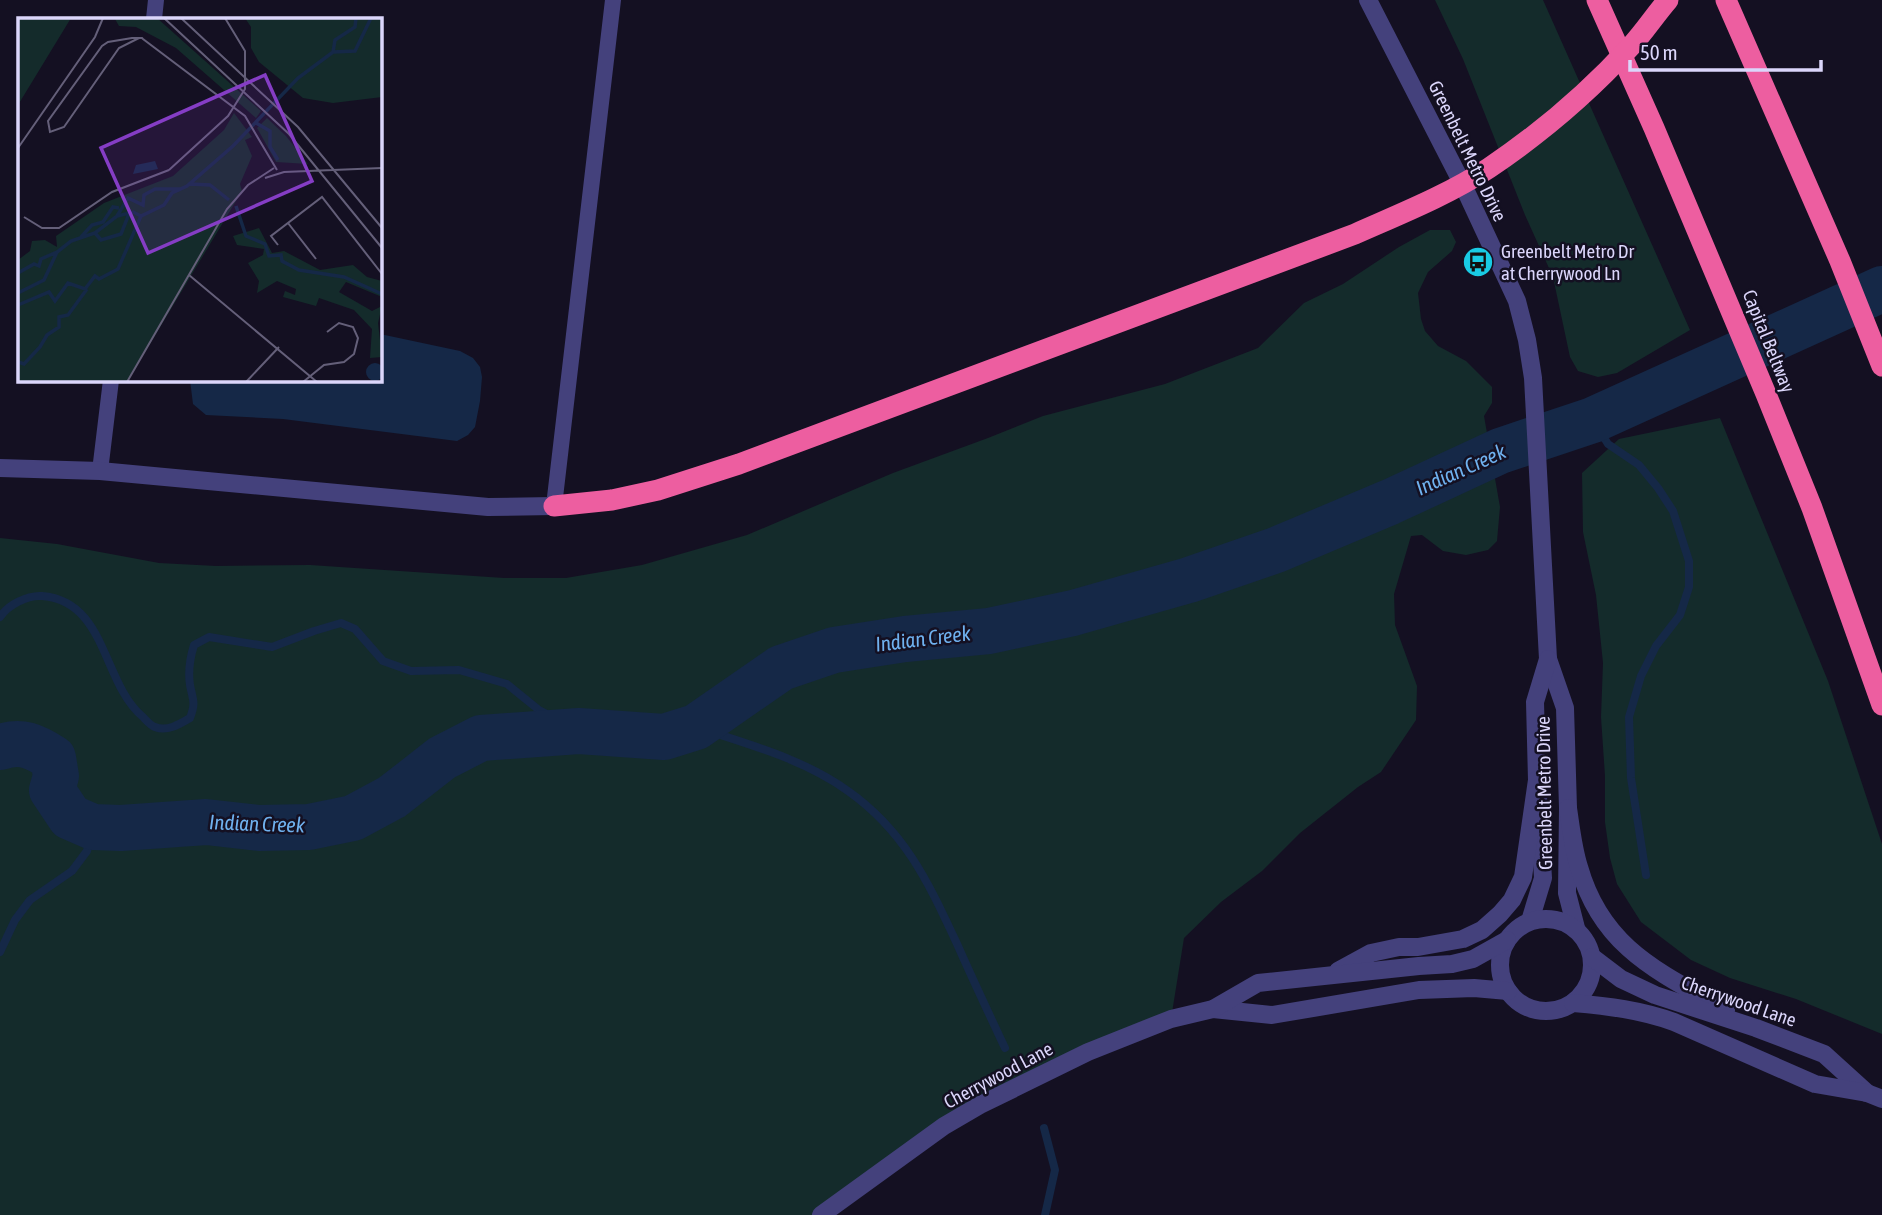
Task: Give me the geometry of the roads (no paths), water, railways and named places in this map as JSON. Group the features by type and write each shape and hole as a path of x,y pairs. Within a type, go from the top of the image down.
{"highway":[{"name":"Capital Beltway","path":"1597,0 1733,312 1812,508 1882,705"},
{"path":"554,506 612,500 657,490 739,464 1355,234 1423,205 1487,169 1532,137 1587,90 1632,45 1668,0"},
{"path":"1726,0 1840,261 1878,356"}],"street":[{"name":"Greenbelt Metro Drive","path":"1368,0 1463,185 1517,301 1527,340 1533,378 1548,659 1564,708 1567,893 1576,928"},
{"path":"0,468 100,471 488,506 554,506"},
{"name":"Greenbelt Metro Drive","path":"1530,921 1543,878 1535,702 1548,659"},
{"path":"1329,975 1371,953 1463,939 1482,930 1500,914 1512,900 1523,877 1537,780"},
{"path":"1567,808 1579,867 1594,903 1626,948 1648,965 1756,1028"},
{"path":"1540,918 1565,922 1576,928 1588,945 1592,957 1592,975 1587,987 1573,1003 1554,1010 1540,1011 1516,1000 1508,991 1500,967 1500,955 1507,940 1518,927 1540,918"},
{"name":"Cherrywood Lane","path":"821,1215 944,1126 980,1105 1087,1052 1171,1019 1213,1009 1258,983 1452,964 1473,959 1507,940"},
{"name":"Cherrywood Lane","path":"1592,957 1621,979 1655,995 1756,1028 1824,1054 1875,1096"},
{"name":"Cherrywood Lane","path":"1213,1009 1272,1015 1419,990 1474,988 1508,991"},
{"name":"Cherrywood Lane","path":"1573,1003 1651,1013 1815,1084 1875,1096"}],"lane":[{"path":"153,18 156,0"},
{"path":"554,506 613,0"},
{"path":"100,471 111,382"}],"water":[{"path":"382,334 460,351 473,358 480,367 482,377 475,427 457,441 283,419 206,415 193,404 190,382 382,382"}],"waterway":[{"name":"Indian Creek","path":"0,747 28,745 53,758 56,776 52,790 70,817 93,827 121,828 206,822 259,828 309,827 353,818 392,797 442,758 481,738 579,731 664,737 696,727 781,668 834,650 905,639 989,631 1073,613 1189,580 1276,550 1390,502 1500,451 1593,420 1882,289"},
{"path":"1593,420 1608,444 1639,465 1658,488 1673,511 1689,561 1689,587 1680,615 1656,646 1641,676 1629,717 1631,778 1646,875"},
{"path":"0,617 18,602 30,597 42,596 63,601 79,612 92,628 130,702 150,724 164,729 190,718 193,698 189,670 194,645 209,637 272,647 341,623 355,629 383,661 411,671 459,670 507,684 539,710 579,731"},
{"path":"696,727 775,753 813,770 848,791 886,824 926,881 1005,1048"},
{"path":"0,952 15,920 30,900 72,871 87,851 93,827"},
{"path":"1044,1128 1055,1170 1045,1215"}],"place":[{"name":"Greenbelt Metro Dr at Cherrywood Ln","path":"1478,262"}]}
